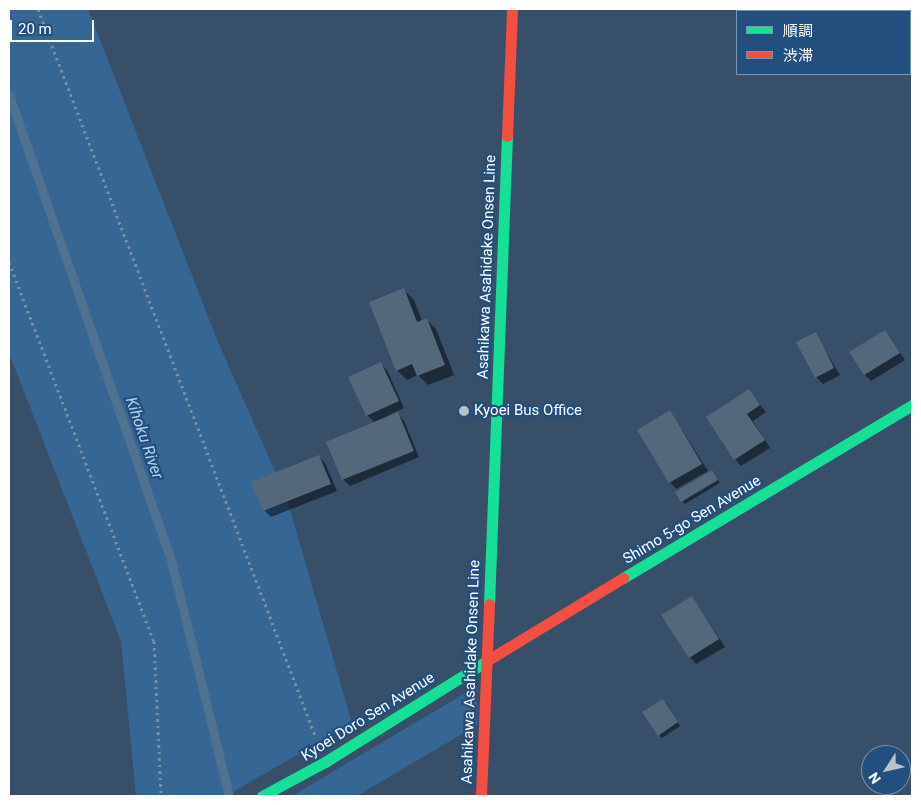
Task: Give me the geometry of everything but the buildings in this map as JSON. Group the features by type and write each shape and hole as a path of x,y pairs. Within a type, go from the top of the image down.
{"main road":[{"name":"Asahikawa Asahidake Onsen Line","path":"481,796 512,9"},
{"name":"Shimo 5-go Sen Avenue","path":"487,660 912,405"},
{"name":"Kyoei Doro Sen Avenue","path":"262,796 325,762 487,660"}],"path":[{"path":"38,9 325,762"},
{"path":"9,262 154,641 161,796"}],"shaded area":[{"path":"9,9 88,9 218,342 286,496 352,723 226,796 136,796 121,641 9,353"},
{"path":"477,686 477,725 357,796 292,796"}],"waterway":[{"name":"Kihoku River","path":"9,95 172,564 229,796"}],"traffic: fast":[{"path":"489,604 507,136"},
{"path":"623,578 912,405"},
{"path":"262,796 325,762 488,660"}],"traffic: jam":[{"path":"507,136 512,9"},
{"path":"488,660 623,578"},
{"path":"481,796 489,604"}],"place":[{"name":"Kyoei Bus Office","path":"464,411"}]}
